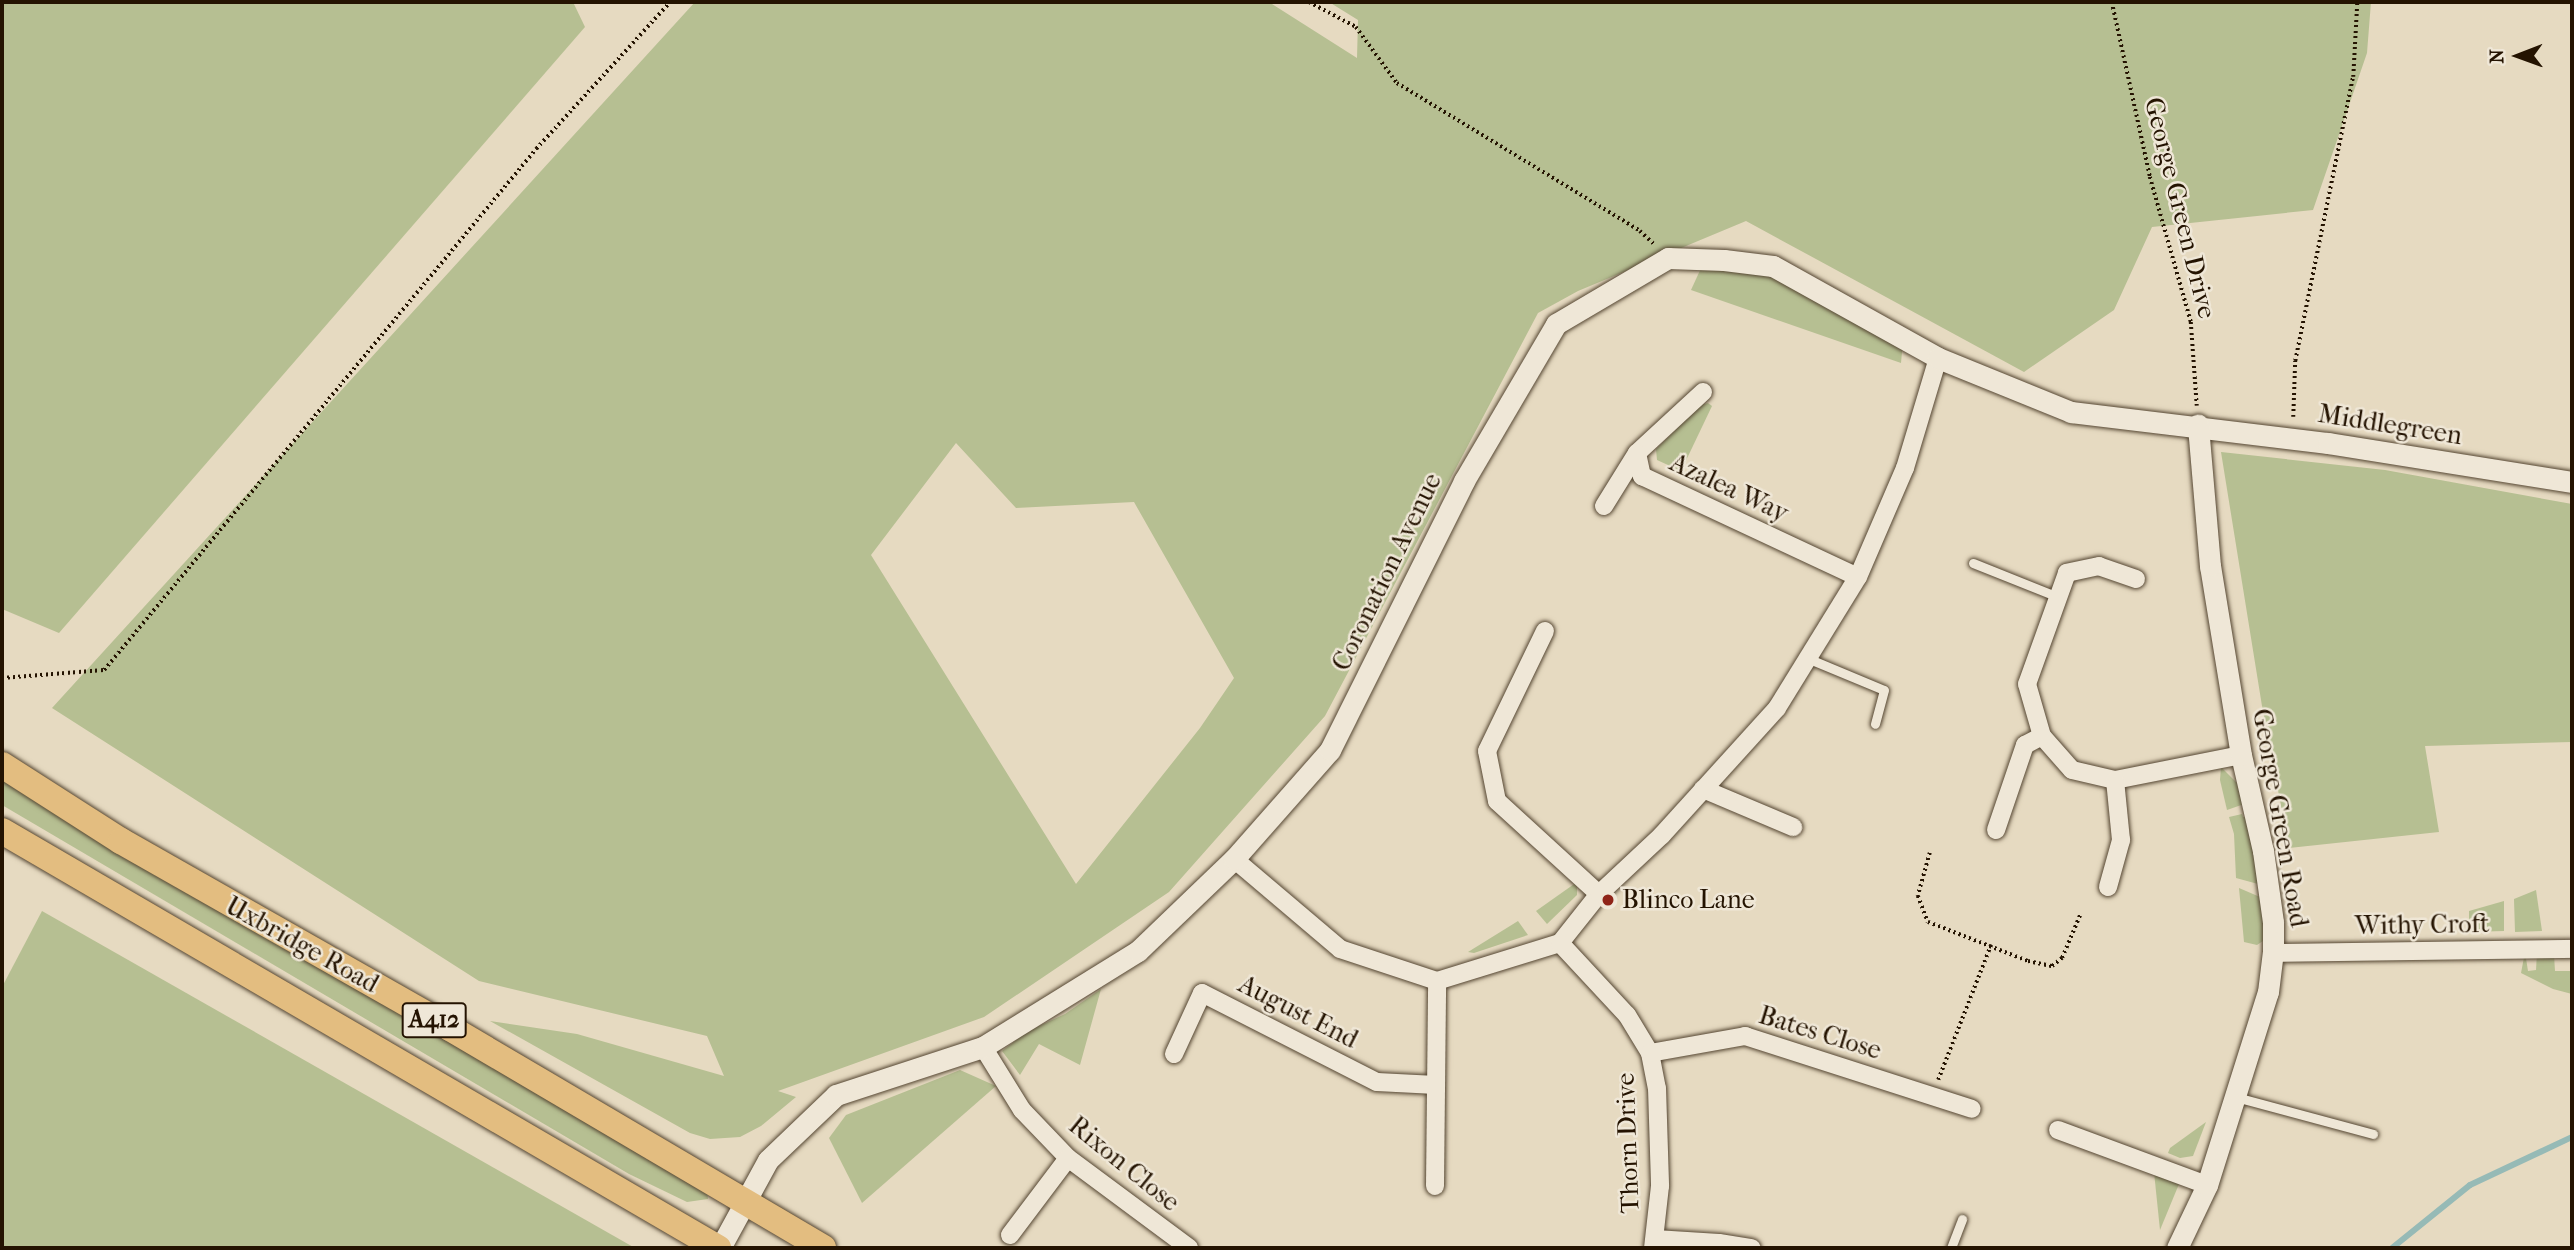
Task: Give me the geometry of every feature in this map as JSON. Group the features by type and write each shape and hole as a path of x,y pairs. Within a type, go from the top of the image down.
{"main road":[{"name":"Uxbridge Road","path":"2,765 121,841 450,1028 822,1248"},
{"name":"Uxbridge Road","path":"2,831 719,1248"}],"street":[{"path":"1668,258 1724,260 1773,266 1938,358 2071,412 2198,425"},
{"name":"Coronation Avenue","path":"719,1248 768,1160 836,1095 983,1047 1138,951 1234,859 1330,750 1464,481 1556,324 1668,258"},
{"path":"1234,859 1340,949 1437,981 1560,943 1599,894 1662,835 1777,708 1858,577 1905,468 1938,358"},
{"name":"Azalea Way","path":"1703,391 1637,453 1642,476 1858,577"},
{"name":"Middlegreen","path":"2198,425 2572,482"},
{"name":"George Green Road","path":"2177,1248 2207,1185 2268,992 2273,953 2273,922 2263,851 2241,755 2210,566 2198,425"},
{"path":"1604,506 1637,453"},
{"path":"2136,579 2099,566 2067,573 2027,684 2042,736 2072,770 2115,780 2241,755"},
{"path":"1545,631 1487,751 1497,801 1599,894"},
{"path":"1996,830 2025,746 2042,736"},
{"path":"2108,887 2121,840 2115,780"},
{"path":"1703,789 1793,827"},
{"name":"Thorn Drive","path":"1560,943 1627,1015 1650,1053 1657,1088 1660,1186 1654,1244"},
{"name":"Withy Croft","path":"2273,953 2572,949"},
{"path":"1434,1186 1437,981"},
{"name":"August End","path":"1174,1054 1202,993 1377,1082 1436,1085"},
{"name":"Bates Close","path":"1650,1053 1745,1036 1972,1109"},
{"name":"Rixon Close","path":"983,1047 1022,1110 1068,1158 1189,1248"},
{"path":"2058,1130 2207,1185"},
{"path":"1010,1235 1068,1158"},
{"path":"1654,1244 1719,1243 1752,1248"}],"lane":[{"path":"1973,564 2058,597"},
{"path":"1807,658 1884,690 1875,724"},
{"path":"2235,1097 2373,1134"},
{"path":"1951,1248 1962,1219"}],"path":[{"path":"2,678 104,670 536,149 670,2"},
{"path":"1309,2 1356,27 1396,83 1640,231 1668,258"},
{"name":"George Green Drive","path":"2112,2 2150,177 2191,322 2198,425"},
{"path":"2293,439 2295,361 2353,77 2357,2"},
{"path":"1930,853 1918,896 1928,922 2028,961 2052,966 2062,958 2080,915"},
{"path":"1932,1096 1991,945"}],"green space":[{"path":"2,2 573,2 585,27 59,633 2,609"},
{"path":"695,2 1269,2 1357,58 1358,20 1329,2 2371,2 2367,53 2313,210 2152,227 2114,310 2024,372 1746,221 1578,291 1538,313 1325,716 1169,892 984,1017 778,1091 796,1097 761,1126 740,1137 710,1139 690,1133 490,1021 577,1034 724,1076 707,1036 479,981 52,708","holes":["956,443 1016,508 1134,502 1234,678 1200,728 1076,884 871,555"]},
{"path":"1702,266 1766,269 1903,341 1901,363 1691,290"},
{"path":"1708,403 1712,406 1681,471 1657,460 1656,449 1701,405"},
{"path":"2221,452 2385,470 2572,504 2572,742 2425,746 2439,832 2289,848 2262,706"},
{"path":"2221,767 2239,785 2247,803 2227,810 2220,780"},
{"path":"2,770 707,1191 708,1199 687,1202 629,1174 2,805"},
{"path":"2242,814 2243,817 2250,815 2258,884 2236,878 2234,834 2229,817"},
{"path":"1577,882 1577,895 1547,924 1536,911"},
{"path":"2239,888 2260,897 2265,928 2263,941 2257,945 2244,942"},
{"path":"2536,890 2542,931 2515,932 2514,899"},
{"path":"2504,901 2504,931 2469,932 2469,911"},
{"path":"42,911 635,1248 2,1248 2,987"},
{"path":"1518,921 1528,935 1474,953 1468,952"},
{"path":"2525,952 2528,971 2536,970 2537,952 2554,955 2555,971 2572,971 2572,994 2553,989 2521,973"},
{"path":"1101,989 1080,1065 1039,1044 1020,1075 1002,1051 1028,1031 1065,1014"},
{"path":"960,1070 996,1086 862,1203 829,1138 846,1115"},
{"path":"2206,1122 2193,1156 2180,1158 2168,1153 2170,1148"},
{"path":"2154,1172 2179,1184 2160,1230"}],"waterway":[{"path":"2392,1248 2470,1185 2572,1137"}],"place":[{"name":"Blinco Lane","path":"1608,900"}]}
